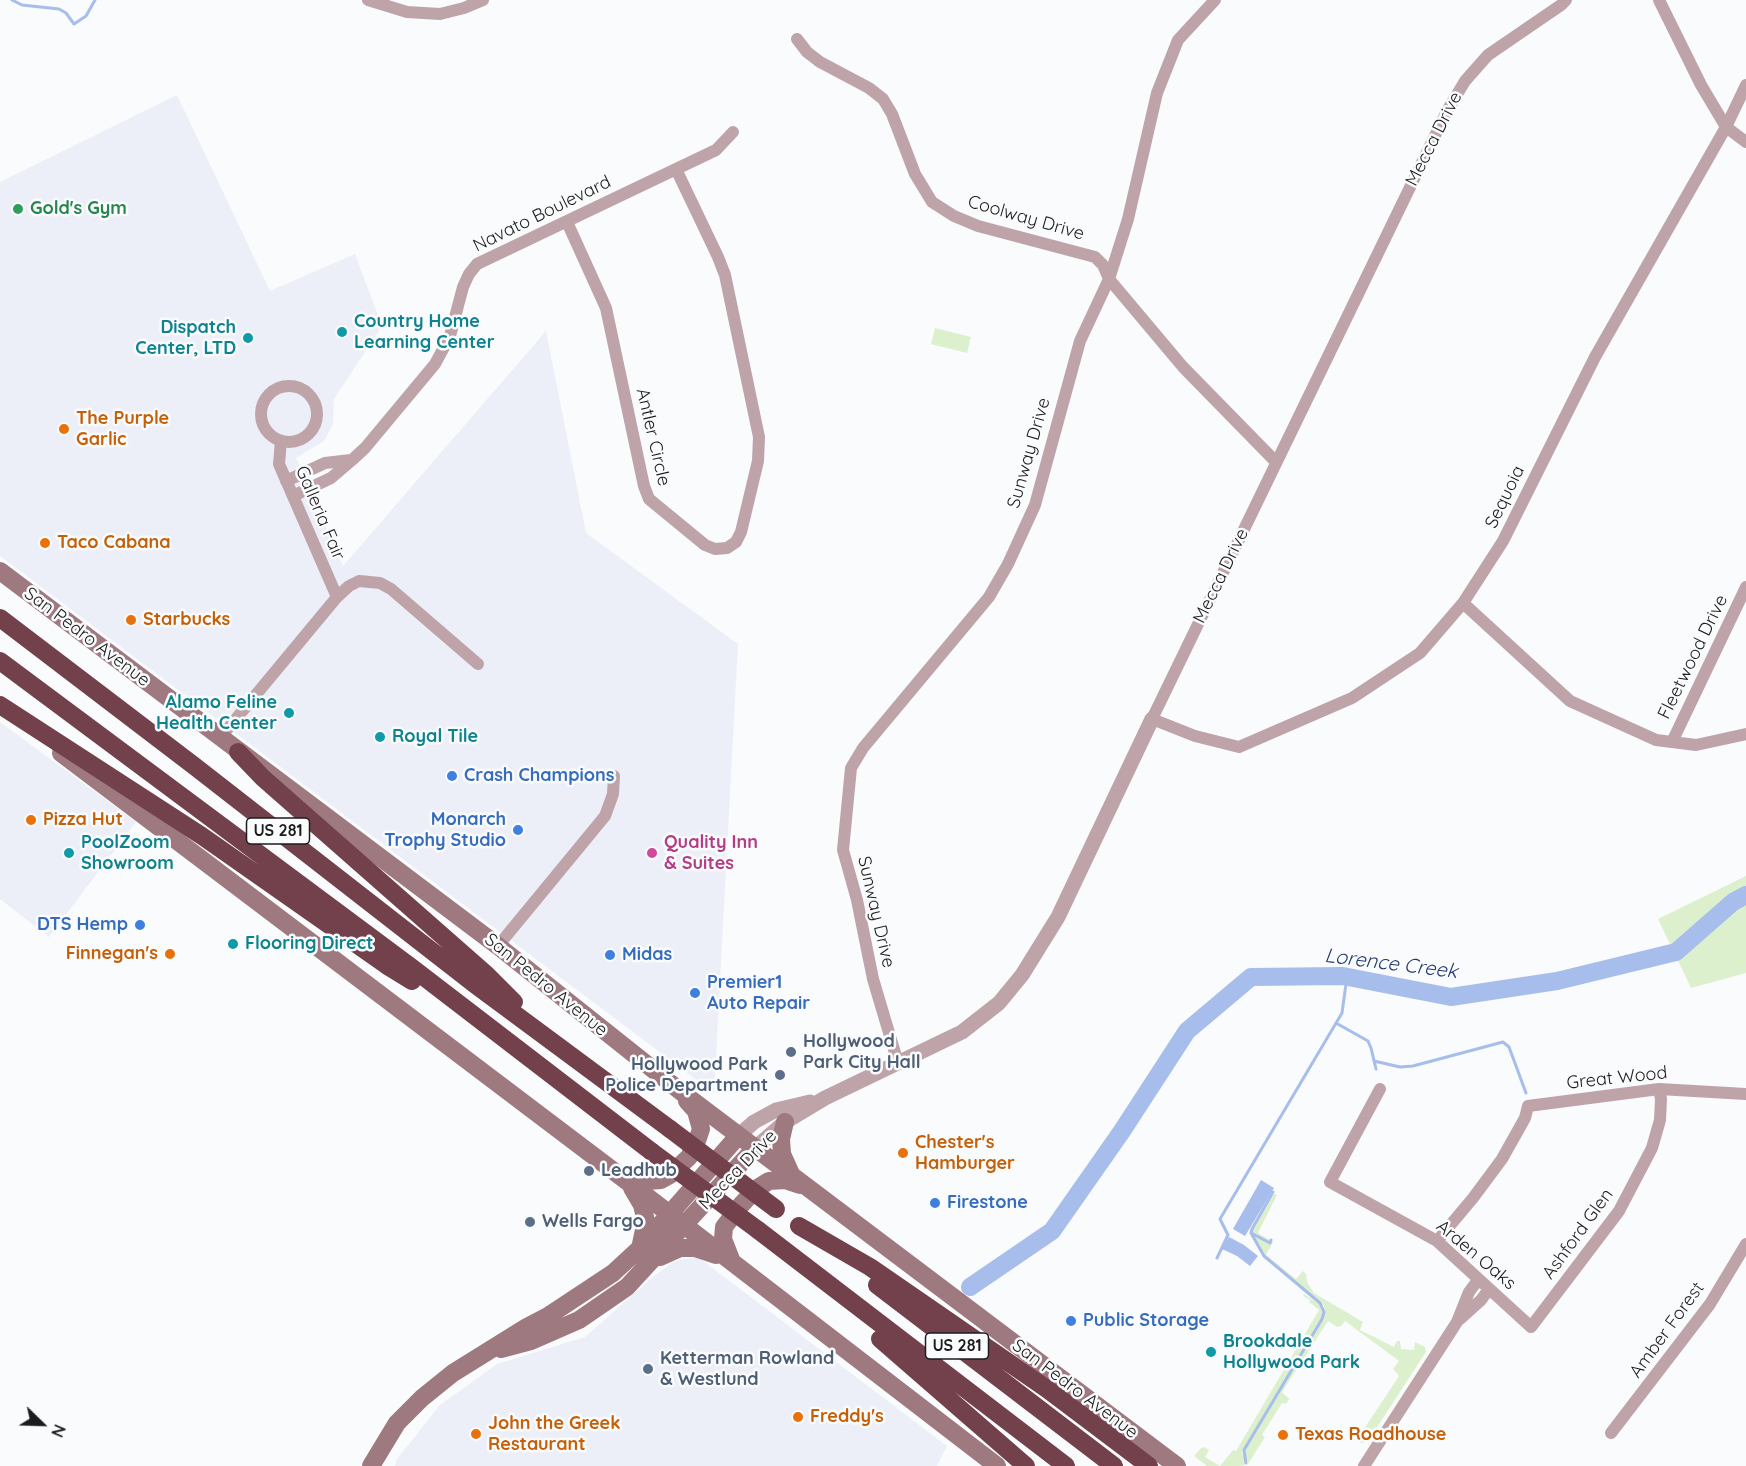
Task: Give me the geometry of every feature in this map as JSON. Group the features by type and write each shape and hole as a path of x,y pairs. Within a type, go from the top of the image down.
{"highway":[{"name":"US 281","path":"0,618 473,983 799,1226 1114,1466"},
{"name":"US 281","path":"0,661 758,1230 1065,1466"},
{"path":"0,706 201,836 386,965 487,1026"},
{"path":"238,752 263,778 487,975 556,1043"},
{"path":"799,1226 870,1267 1047,1389 1149,1466"},
{"path":"758,1230 1026,1466"}],"main road":[{"name":"San Pedro Avenue","path":"0,571 498,946 738,1136 1177,1466"},
{"path":"0,706 623,1178 997,1466"},
{"path":"623,1178 660,1180 670,1175 689,1157 698,1141 701,1129 696,1111 680,1091"},
{"path":"785,1122 781,1139 782,1154 792,1176"},
{"path":"371,1466 397,1423 422,1398 453,1373 488,1352 531,1341 579,1320 627,1287 670,1214 738,1136"},
{"name":"Mecca Drive","path":"646,1254 685,1226 755,1148"},
{"path":"623,1178 642,1205 646,1221 646,1254"},
{"path":"732,1262 723,1239 724,1227 756,1189 769,1181 778,1179 807,1187"},
{"path":"646,1254 680,1248 695,1248 732,1262"}],"street":[{"path":"368,0 392,9 426,14 440,14 483,0"},
{"name":"Sunway Drive","path":"898,1063 873,979 857,900 843,850 851,768 863,748 989,597 1008,564 1035,505 1080,341 1109,279 1128,219 1156,93 1178,40 1215,0"},
{"name":"Mecca Drive","path":"755,1148 785,1122 825,1098 962,1032 999,1003 1022,975 1058,917 1447,111 1465,81 1488,55 1566,0"},
{"path":"1659,0 1701,85 1726,127 1746,142"},
{"name":"Coolway Drive","path":"797,39 819,62 869,88 883,99 892,114 915,174 932,202 954,216 978,226 1095,256 1103,265 1109,279 1184,367 1276,462"},
{"name":"Sequoia","path":"1152,719 1195,736 1239,747 1352,698 1420,653 1463,603 1503,541 1594,357 1726,127 1746,85"},
{"name":"Navato Boulevard","path":"293,495 331,478 352,460 379,431 444,350 463,287 477,264 716,150 733,132"},
{"name":"Antler Circle","path":"567,222 606,308 644,486 650,499 705,545 715,549 727,548 736,542 741,532 758,461 759,437 725,275 676,169"},
{"name":"Galleria Fair","path":"290,386 307,392 317,409 317,418 314,428 308,435 300,440 281,441 273,437 265,428 262,413 264,405 274,391 290,386"},
{"name":"Galleria Fair","path":"281,441 279,464 337,597"},
{"path":"286,481 325,463 352,460"},
{"path":"220,738 337,597 349,586 359,581 380,583 391,589 478,664"},
{"name":"Fleetwood Drive","path":"1672,742 1746,587"},
{"path":"1463,603 1570,701 1656,740 1696,745 1746,734"},
{"path":"498,946 605,816 613,794 614,776"},
{"name":"Arden Oaks","path":"1380,1089 1330,1182 1437,1241 1532,1327"},
{"name":"Great Wood","path":"1437,1241 1502,1159 1525,1118 1528,1106 1659,1089 1746,1094"},
{"name":"Ashford Glen","path":"1532,1327 1619,1211 1652,1148 1660,1120 1659,1089"},
{"name":"Mecca Drive","path":"738,1136 754,1122 776,1110 825,1098"},
{"name":"Amber Forest","path":"1611,1433 1710,1304 1746,1244"},
{"path":"1364,1466 1457,1322 1469,1292 1478,1280"},
{"path":"1457,1322 1481,1300 1489,1289"}],"shaded area":[{"path":"177,95 270,291 355,254 382,326 334,399 333,424 324,441 296,458 343,566 546,331 586,533 738,644 714,1093 0,556 0,182"},
{"path":"0,722 136,822 49,937 0,899"},
{"path":"698,1257 947,1446 937,1466 395,1466 397,1459 440,1405 497,1364 585,1337 654,1276 675,1261"}],"green space":[{"path":"935,328 971,337 967,353 931,344"},
{"path":"1746,876 1746,973 1691,988 1658,919"},
{"path":"1274,1194 1277,1195 1258,1233 1273,1242 1266,1255 1296,1279 1303,1271 1314,1293 1363,1322 1360,1330 1394,1347 1397,1341 1400,1341 1401,1349 1414,1350 1415,1342 1425,1347 1426,1352 1368,1441 1358,1442 1354,1439 1353,1431 1355,1428 1362,1432 1399,1376 1393,1369 1399,1361 1345,1321 1337,1327 1328,1321 1282,1392 1289,1399 1286,1404 1282,1403 1262,1435 1265,1437 1248,1464 1245,1451 1325,1312 1321,1302 1264,1255 1252,1234 1252,1229"},
{"path":"1304,1294 1322,1306 1322,1316 1242,1452 1246,1463 1243,1466 1220,1466 1233,1450 1236,1451 1319,1310 1303,1296"},
{"path":"1204,1447 1209,1450 1205,1457 1220,1466 1207,1466 1194,1456"}],"water":[{"path":"1261,1180 1274,1188 1245,1236 1233,1229"},
{"path":"1229,1237 1258,1256 1250,1266 1237,1256 1222,1249"}],"waterway":[{"path":"12,0 22,5 59,9 66,13 74,24 86,16 95,0"},
{"name":"Lorence Creek","path":"970,1287 1052,1231 1122,1131 1187,1031 1251,977 1343,976 1451,997 1557,981 1676,952 1733,902 1746,895"},
{"path":"1217,1258 1228,1235 1220,1219 1342,1013 1346,984 1343,976"},
{"path":"1336,1023 1368,1041 1376,1069"},
{"path":"1374,1061 1400,1067 1413,1066 1503,1042 1509,1047 1526,1093"},
{"path":"1246,1463 1244,1450 1324,1312 1320,1303 1264,1256 1251,1233 1273,1192"},
{"path":"1253,1234 1270,1243 1271,1240"}],"place":[{"name":"Gold's Gym","path":"18,209"},
{"name":"Country Home Learning Center","path":"342,332"},
{"name":"Dispatch Center, LTD","path":"248,338"},
{"name":"The Purple Garlic","path":"64,429"},
{"name":"Taco Cabana","path":"45,543"},
{"name":"Starbucks","path":"131,620"},
{"name":"Alamo Feline Health Center","path":"289,713"},
{"name":"Royal Tile","path":"380,737"},
{"name":"Crash Champions","path":"452,776"},
{"name":"Pizza Hut","path":"31,820"},
{"name":"Monarch Trophy Studio","path":"518,830"},
{"name":"PoolZoom Showroom","path":"69,853"},
{"name":"Quality Inn & Suites","path":"652,853"},
{"name":"DTS Hemp","path":"140,925"},
{"name":"Flooring Direct","path":"233,944"},
{"name":"Finnegan's","path":"170,954"},
{"name":"Midas","path":"610,955"},
{"name":"Premier1 Auto Repair","path":"695,993"},
{"name":"Hollywood Park City Hall","path":"791,1052"},
{"name":"Hollywood Park Police Department","path":"780,1075"},
{"name":"Chester's Hamburger","path":"903,1153"},
{"name":"Leadhub","path":"589,1171"},
{"name":"Firestone","path":"935,1203"},
{"name":"Wells Fargo","path":"530,1222"},
{"name":"Public Storage","path":"1071,1321"},
{"name":"Brookdale Hollywood Park","path":"1211,1352"},
{"name":"Ketterman Rowland & Westlund","path":"648,1369"},
{"name":"Freddy's","path":"798,1417"},
{"name":"John the Greek Restaurant","path":"476,1434"},
{"name":"Texas Roadhouse","path":"1283,1435"}]}
